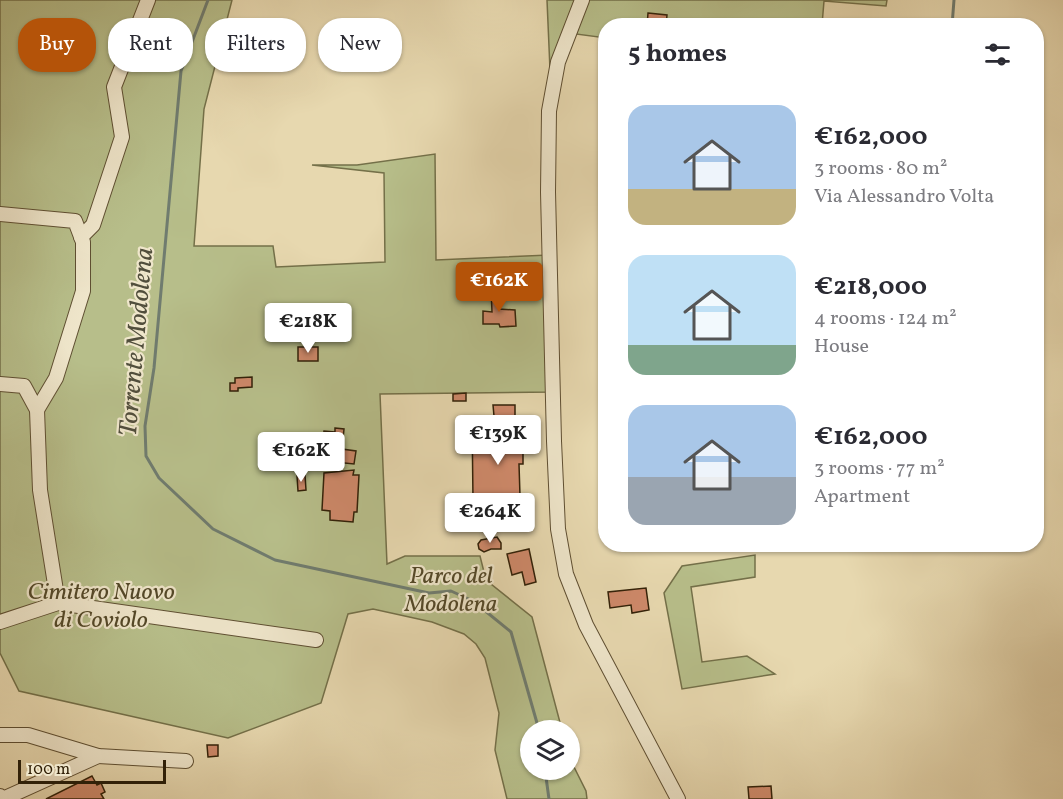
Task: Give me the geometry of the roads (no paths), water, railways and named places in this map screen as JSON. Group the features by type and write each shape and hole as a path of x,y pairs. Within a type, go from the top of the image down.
{"street":[{"path":"81,237 93,225 122,137 114,87 148,0"},
{"path":"582,0 558,62 549,111 547,157 558,529 566,574 585,625 678,799"},
{"path":"0,214 75,221 81,237 83,291 56,378 37,410"},
{"path":"0,384 24,386 37,410 40,490 58,603"},
{"path":"0,622 58,603 316,640"},
{"path":"0,735 28,735 98,756 186,760"},
{"path":"0,796 3,799 98,756"}],"waterway":[{"name":"Torrente Modolena","path":"208,0 181,71 154,368 145,426 146,456 159,478 213,529 275,560 429,593 451,591 473,601 511,632 536,720"},
{"path":"953,18 954,0"},
{"name":"Torrente Modolena","path":"546,780 549,799"}],"park label":[{"name":"Parco del Modolena","path":"451,591"},
{"name":"Cimitero Nuovo di Coviolo","path":"101,607"}]}
